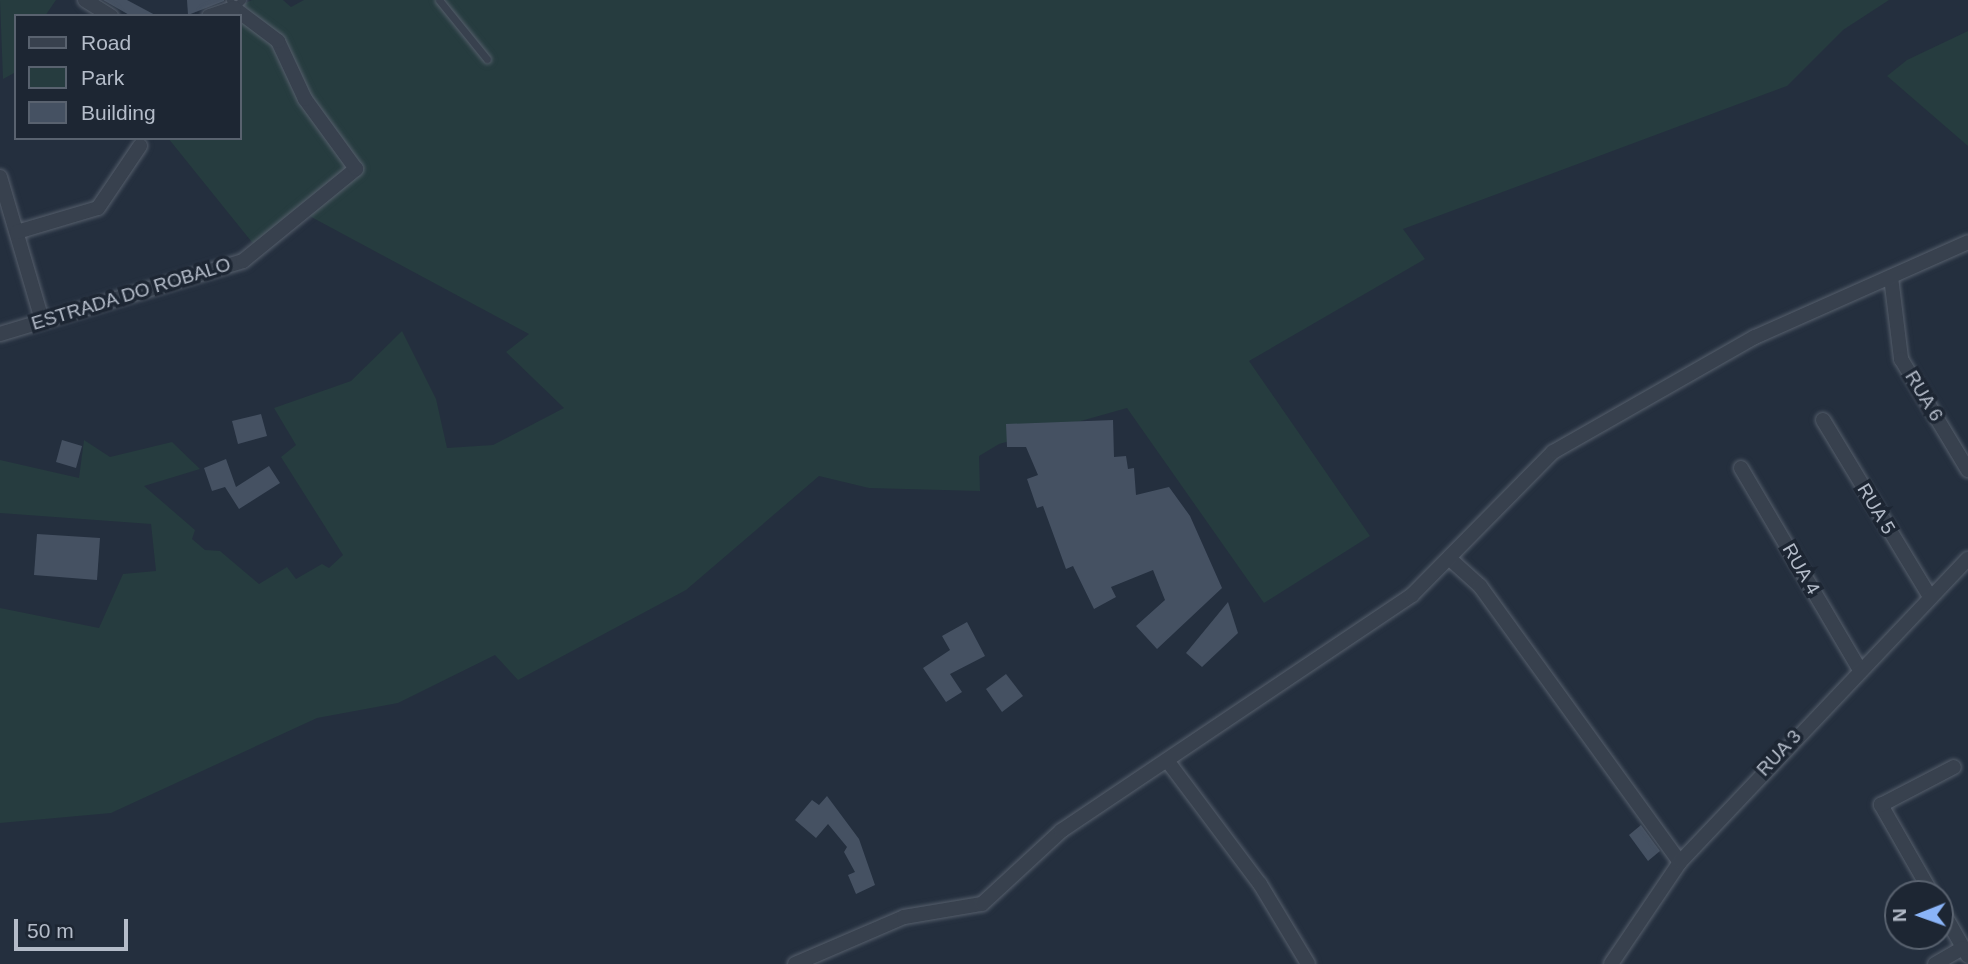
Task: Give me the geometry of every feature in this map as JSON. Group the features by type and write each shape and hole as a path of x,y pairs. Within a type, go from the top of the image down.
{"street":[{"path":"85,0 108,14"},
{"path":"213,14 235,3"},
{"name":"ESTRADA DO ROBALO","path":"0,334 243,261 356,169 305,99 278,41 235,3"},
{"path":"17,232 98,208 140,146"},
{"path":"0,177 42,320"},
{"path":"795,964 904,917 982,904 1061,831 1169,763 1308,661 1412,595 1553,452 1755,337 1968,242"},
{"name":"RUA 6","path":"1891,277 1901,359 1968,470"},
{"name":"RUA 5","path":"1823,420 1930,597"},
{"name":"RUA 4","path":"1741,468 1860,670"},
{"path":"1450,559 1480,586 1680,862"},
{"name":"RUA 3","path":"1611,964 1680,862 1968,559"},
{"path":"1169,763 1260,884 1308,964"},
{"path":"1924,880 1881,805 1954,768"},
{"path":"1935,964 1966,952 1954,931"}],"lane":[{"path":"439,0 487,59"}],"green space":[{"path":"0,0 56,0 46,14 14,14 14,73 3,79"},
{"path":"252,0 283,0 291,7 304,0 1889,0 1843,30 1787,86 1403,229 1425,259 1249,361 1370,536 1264,603 1127,408 999,444 979,456 980,491 869,488 819,476 686,590 518,680 495,655 398,703 317,718 111,813 0,823 0,608 99,628 123,574 156,571 151,524 0,513 0,460 79,478 84,440 110,457 172,442 200,469 144,486 195,530 192,539 205,550 220,551 259,584 287,567 296,579 322,564 329,568 343,555 281,457 296,445 274,408 351,381 402,331 436,399 447,448 493,445 564,408 506,352 529,334 302,212 255,246 170,140 242,140 242,14 221,14"},
{"path":"1968,31 1968,146 1887,76 1907,60"}],"building":[{"path":"103,0 127,0 153,14 128,14"},
{"path":"187,0 224,0 191,14 188,14"},
{"path":"261,414 267,436 238,444 232,421"},
{"path":"1113,420 1114,457 1126,456 1128,469 1134,468 1136,495 1169,487 1190,516 1222,588 1157,649 1136,626 1165,600 1153,570 1111,587 1116,597 1094,609 1073,566 1066,569 1043,506 1037,508 1027,479 1038,475 1026,447 1007,447 1006,424"},
{"path":"62,440 82,446 76,468 56,462"},
{"path":"226,459 236,487 269,466 280,483 239,509 225,487 212,491 204,468"},
{"path":"37,534 100,538 97,580 34,575"},
{"path":"1228,602 1238,633 1202,667 1186,653"},
{"path":"967,622 985,656 950,674 962,692 946,702 923,668 950,650 942,636"},
{"path":"1006,674 1023,696 1002,712 986,689"},
{"path":"827,796 859,839 875,885 856,894 848,875 855,872 844,852 847,847 828,824 816,838 795,820 812,800 819,805"},
{"path":"1641,825 1660,851 1648,861 1629,835"}]}
